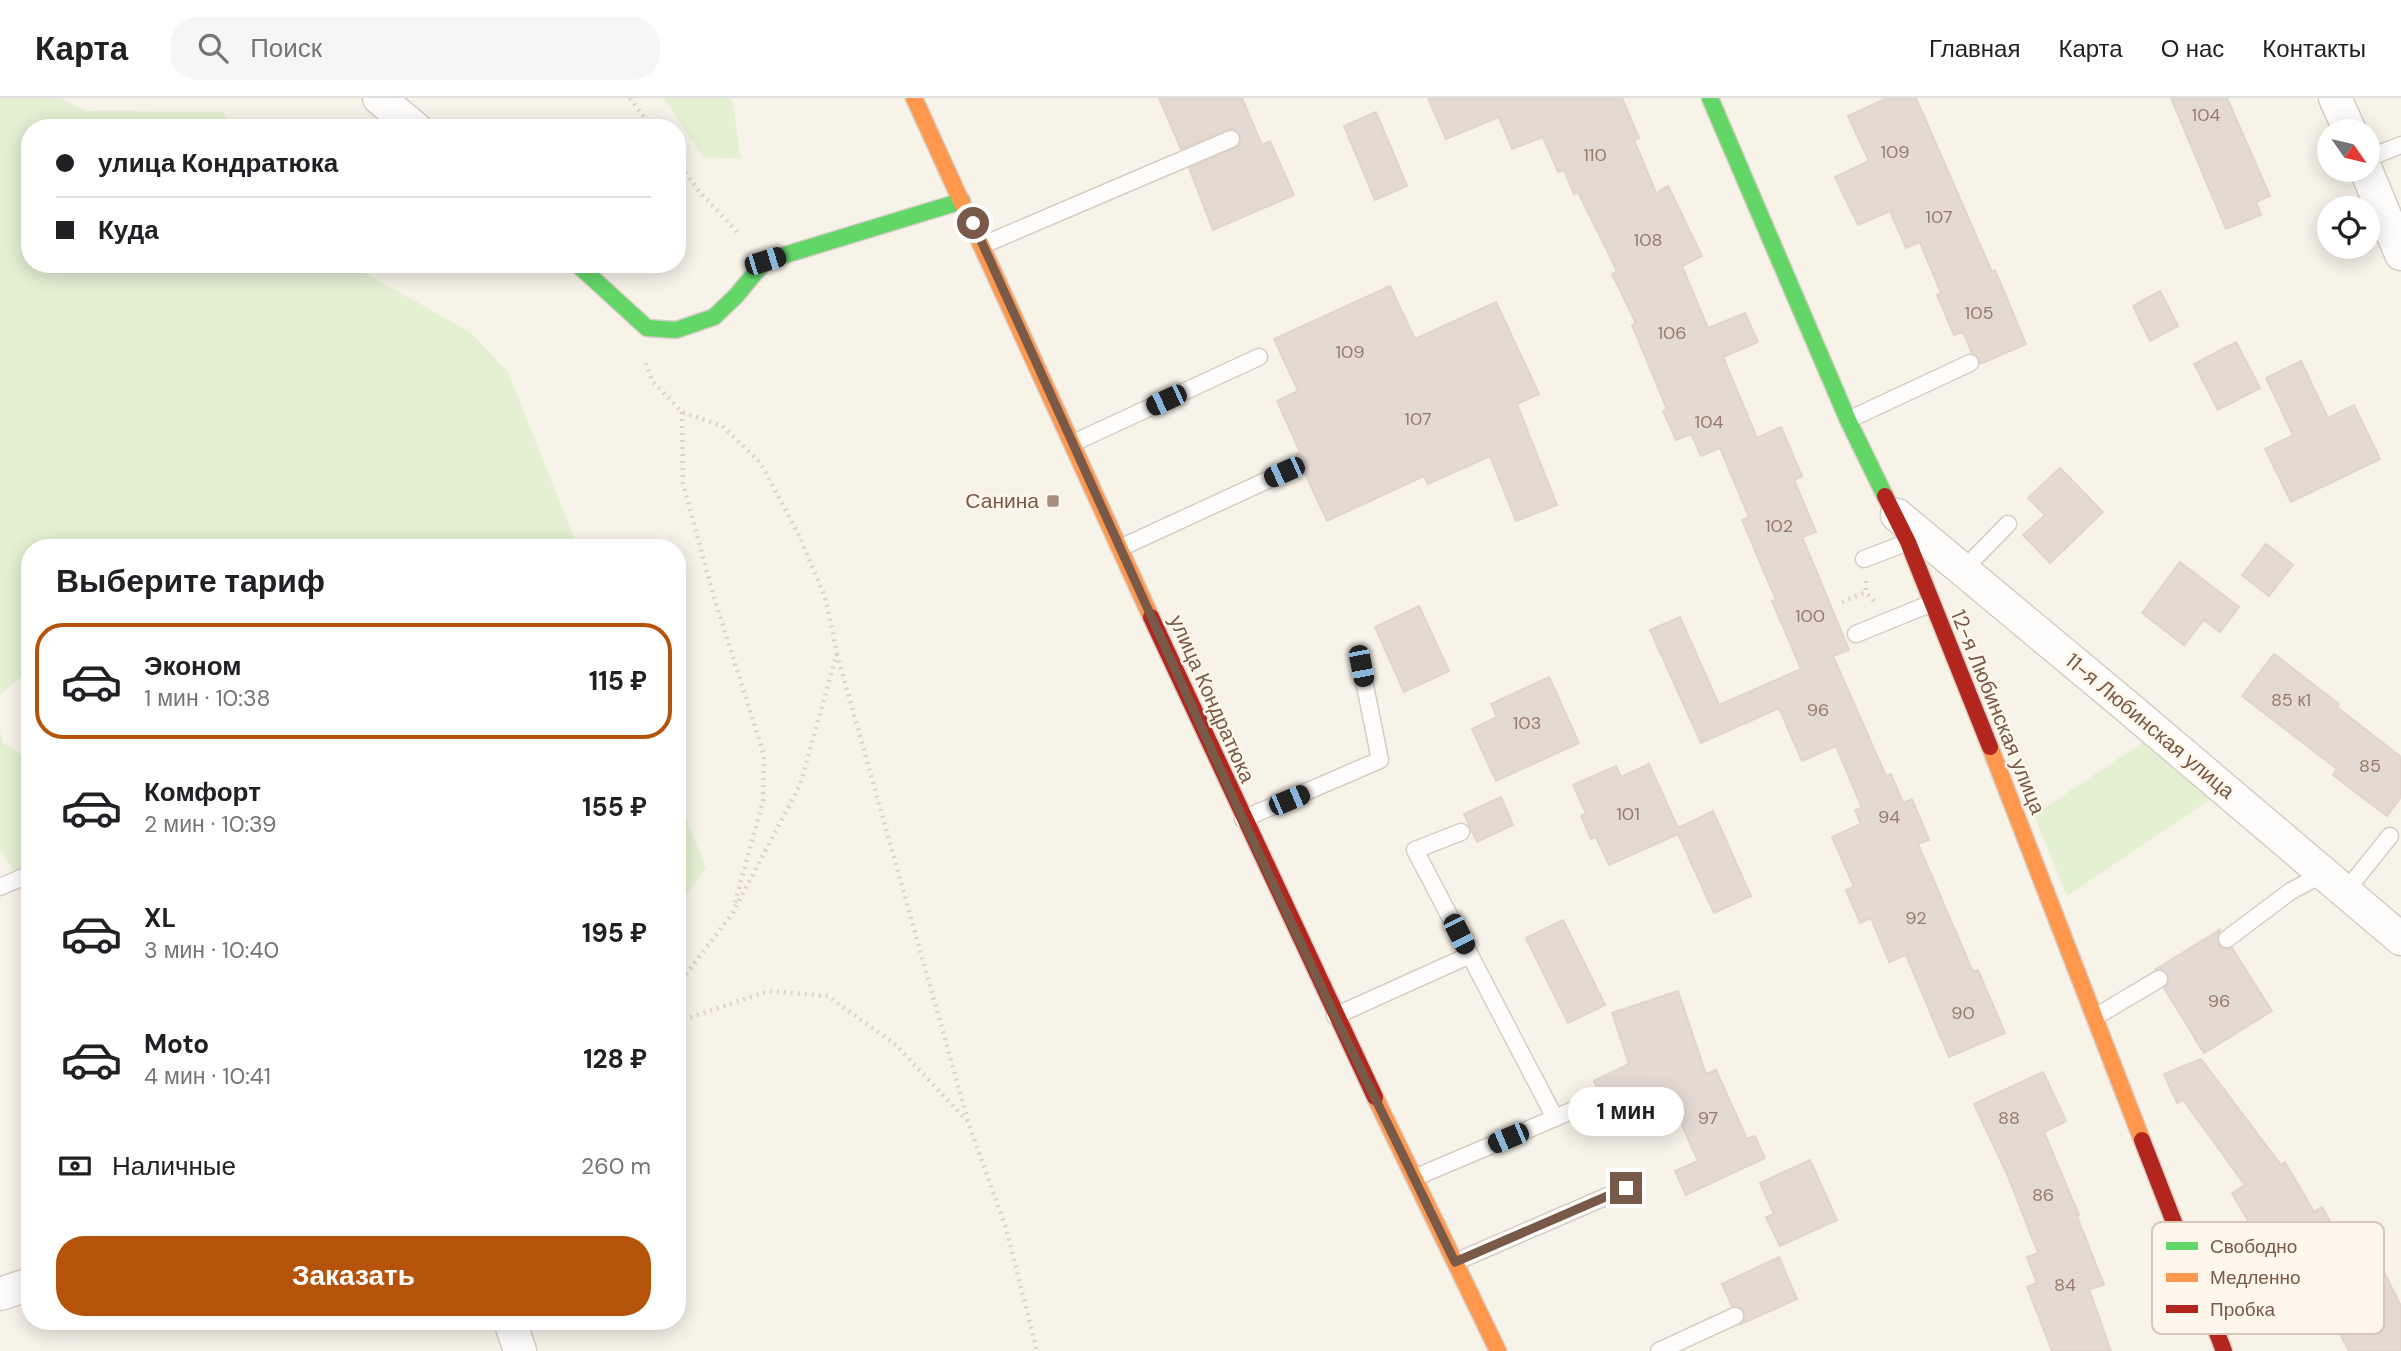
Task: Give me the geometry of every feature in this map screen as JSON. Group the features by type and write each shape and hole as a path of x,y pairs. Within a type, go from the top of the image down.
{"street":[{"path":"379,98 404,119"},
{"name":"12-я Любинская улица","path":"1710,98 1848,420 1902,529 2174,1222"},
{"path":"2335,98 2345,119"},
{"name":"улица Кондратюка","path":"919,99 962,201 1243,819 1335,1016 1498,1351"},
{"path":"2371,182 2401,254"},
{"path":"587,273 647,328 676,330 714,317 736,296 765,261 962,201"},
{"name":"11-я Любинская улица","path":"1902,529 1963,570 2401,939"},
{"path":"0,1294 21,1287"},
{"path":"513,1330 520,1351"},
{"name":"12-я Любинская улица","path":"2217,1334 2224,1351"}],"lane":[{"path":"983,245 1231,139"},
{"path":"2380,153 2401,145"},
{"path":"1073,443 1259,357"},
{"path":"1848,420 1970,363"},
{"path":"1120,548 1284,472"},
{"path":"1963,570 2008,524"},
{"path":"1864,559 1902,529"},
{"path":"1856,634 1932,603"},
{"path":"1243,819 1380,760 1361,666"},
{"path":"1461,832 1415,850 1555,1118"},
{"path":"2227,939 2291,891 2334,883 2390,836"},
{"path":"0,887 21,878"},
{"path":"1335,1016 1470,955"},
{"path":"2095,1017 2159,979"},
{"path":"1414,1178 1587,1104"},
{"path":"1455,1262 1626,1188"},
{"path":"1659,1351 1735,1316"}],"path":[{"path":"630,98 645,119"},
{"path":"686,173 698,190 765,261"},
{"path":"647,328 643,354 652,382 682,412 722,426 760,462 798,533 825,597 837,653 968,1122 1006,1227 1037,1351"},
{"path":"682,412 683,482 713,594 764,755 763,801 732,914"},
{"path":"1842,602 1866,592"},
{"path":"686,974 732,914 800,785 837,653"},
{"path":"686,1019 768,991 828,996 895,1045 968,1122"}],"green space":[{"path":"0,98 60,98 86,111 222,112 228,119 21,119 21,273 365,273 470,332 508,372 574,539 21,539 21,677 0,695"},
{"path":"664,98 732,98 741,159 703,157 686,131 686,119 678,119"},
{"path":"0,733 3,743 21,754 21,880 0,850"},
{"path":"2148,739 2216,796 2067,896 2034,815"},
{"path":"686,818 706,868 686,895"}],"building":[{"path":"1159,98 1242,98 1262,145 1270,141 1294,195 1213,230 1189,168 1236,148 1240,145 1241,136 1237,130 1228,129 1181,149"},
{"path":"1428,98 1622,98 1639,138 1634,140 1656,193 1668,186 1702,256 1682,266 1708,328 1745,313 1758,342 1723,357 1757,438 1781,427 1802,476 1794,480 1816,532 1802,537 1849,650 1833,656 1886,776 1891,774 1903,803 1912,799 1929,840 1918,844 1973,972 1978,970 2005,1033 1949,1057 1906,955 1889,962 1871,918 1860,923 1846,890 1854,887 1832,837 1861,824 1855,810 1862,808 1836,746 1802,761 1779,708 1701,743 1650,630 1680,617 1719,705 1801,669 1772,601 1776,600 1742,520 1749,517 1720,448 1701,456 1691,434 1676,440 1663,411 1667,409 1632,325 1636,323 1612,274 1617,271 1578,192 1574,194 1564,170 1558,172 1543,137 1512,149 1499,117 1446,139"},
{"path":"1887,98 1916,98 2026,344 1980,364 1963,332 1954,335 1937,295 1941,293 1920,242 1906,248 1890,211 1858,225 1835,177 1869,161 1848,116"},
{"path":"2171,98 2227,98 2270,196 2256,202 2261,215 2226,229"},
{"path":"1376,112 1407,186 1375,200 1344,126"},
{"path":"1390,286 1415,339 1496,302 1539,394 1517,404 1557,505 1516,521 1490,456 1428,484 1424,476 1327,521 1296,454 1300,452 1277,401 1298,391 1274,339"},
{"path":"2160,291 2178,326 2150,341 2133,306"},
{"path":"2236,342 2260,388 2218,410 2194,364"},
{"path":"2301,361 2328,418 2354,405 2380,459 2291,502 2265,449 2293,435 2266,378"},
{"path":"2060,468 2103,512 2050,563 2023,535 2045,515 2028,498"},
{"path":"2266,544 2293,565 2269,596 2242,575"},
{"path":"2180,562 2239,607 2220,632 2204,620 2184,645 2142,613"},
{"path":"1419,606 1449,671 1404,692 1375,627"},
{"path":"2274,654 2339,704 2337,707 2401,757 2401,797 2387,816 2333,775 2337,769 2242,696"},
{"path":"1549,677 1579,743 1496,781 1472,729 1497,717 1491,704"},
{"path":"1649,764 1678,828 1713,811 1751,896 1714,913 1678,834 1609,865 1596,837 1591,839 1581,816 1586,813 1573,785 1616,766 1621,777"},
{"path":"1501,797 1513,825 1477,842 1464,814"},
{"path":"1563,920 1605,1005 1568,1023 1526,938"},
{"path":"2221,929 2217,936 2218,945 2224,949 2232,948 2272,1011 2204,1053 2164,988 2168,984 2168,974 2164,970 2156,969"},
{"path":"1678,991 1706,1074 1716,1070 1747,1139 1755,1136 1765,1158 1686,1195 1675,1171 1698,1161 1664,1085 1607,1110 1594,1081 1629,1064 1612,1013"},
{"path":"2201,1059 2281,1165 2285,1162 2314,1212 2322,1207 2330,1222 2249,1222 2232,1193 2245,1185 2183,1100 2177,1103 2164,1074"},
{"path":"2043,1072 2066,1121 2044,1132 2079,1215 2077,1216 2104,1285 2089,1289 2111,1351 2052,1351 2027,1287 2037,1283 2027,1257 2038,1253 2007,1174 1974,1104"},
{"path":"1810,1160 1837,1220 1780,1246 1766,1217 1774,1214 1760,1183"},
{"path":"1779,1257 1797,1299 1741,1324 1745,1318 1744,1311 1740,1307 1732,1306 1722,1284"},
{"path":"2384,1272 2401,1306 2401,1351 2349,1351 2340,1334 2384,1334"}],"traffic: fast":[{"path":"1710,98 1848,420 1885,496"},
{"path":"587,273 647,328 676,330 714,317 736,296 765,261 962,201"}],"traffic: slow":[{"path":"914,98 1151,617"},
{"path":"1990,747 2142,1140"},
{"path":"1375,1097 1498,1351"}],"traffic: jam":[{"path":"1885,496 1908,542 1990,747"},
{"path":"1151,617 1375,1097"},
{"path":"2142,1140 2174,1222"},
{"path":"2217,1334 2224,1351"}],"place":[{"name":"Санина","path":"1053,501"}],"route":[{"path":"973,223 1243,819 1455,1262 1626,1188"}]}
